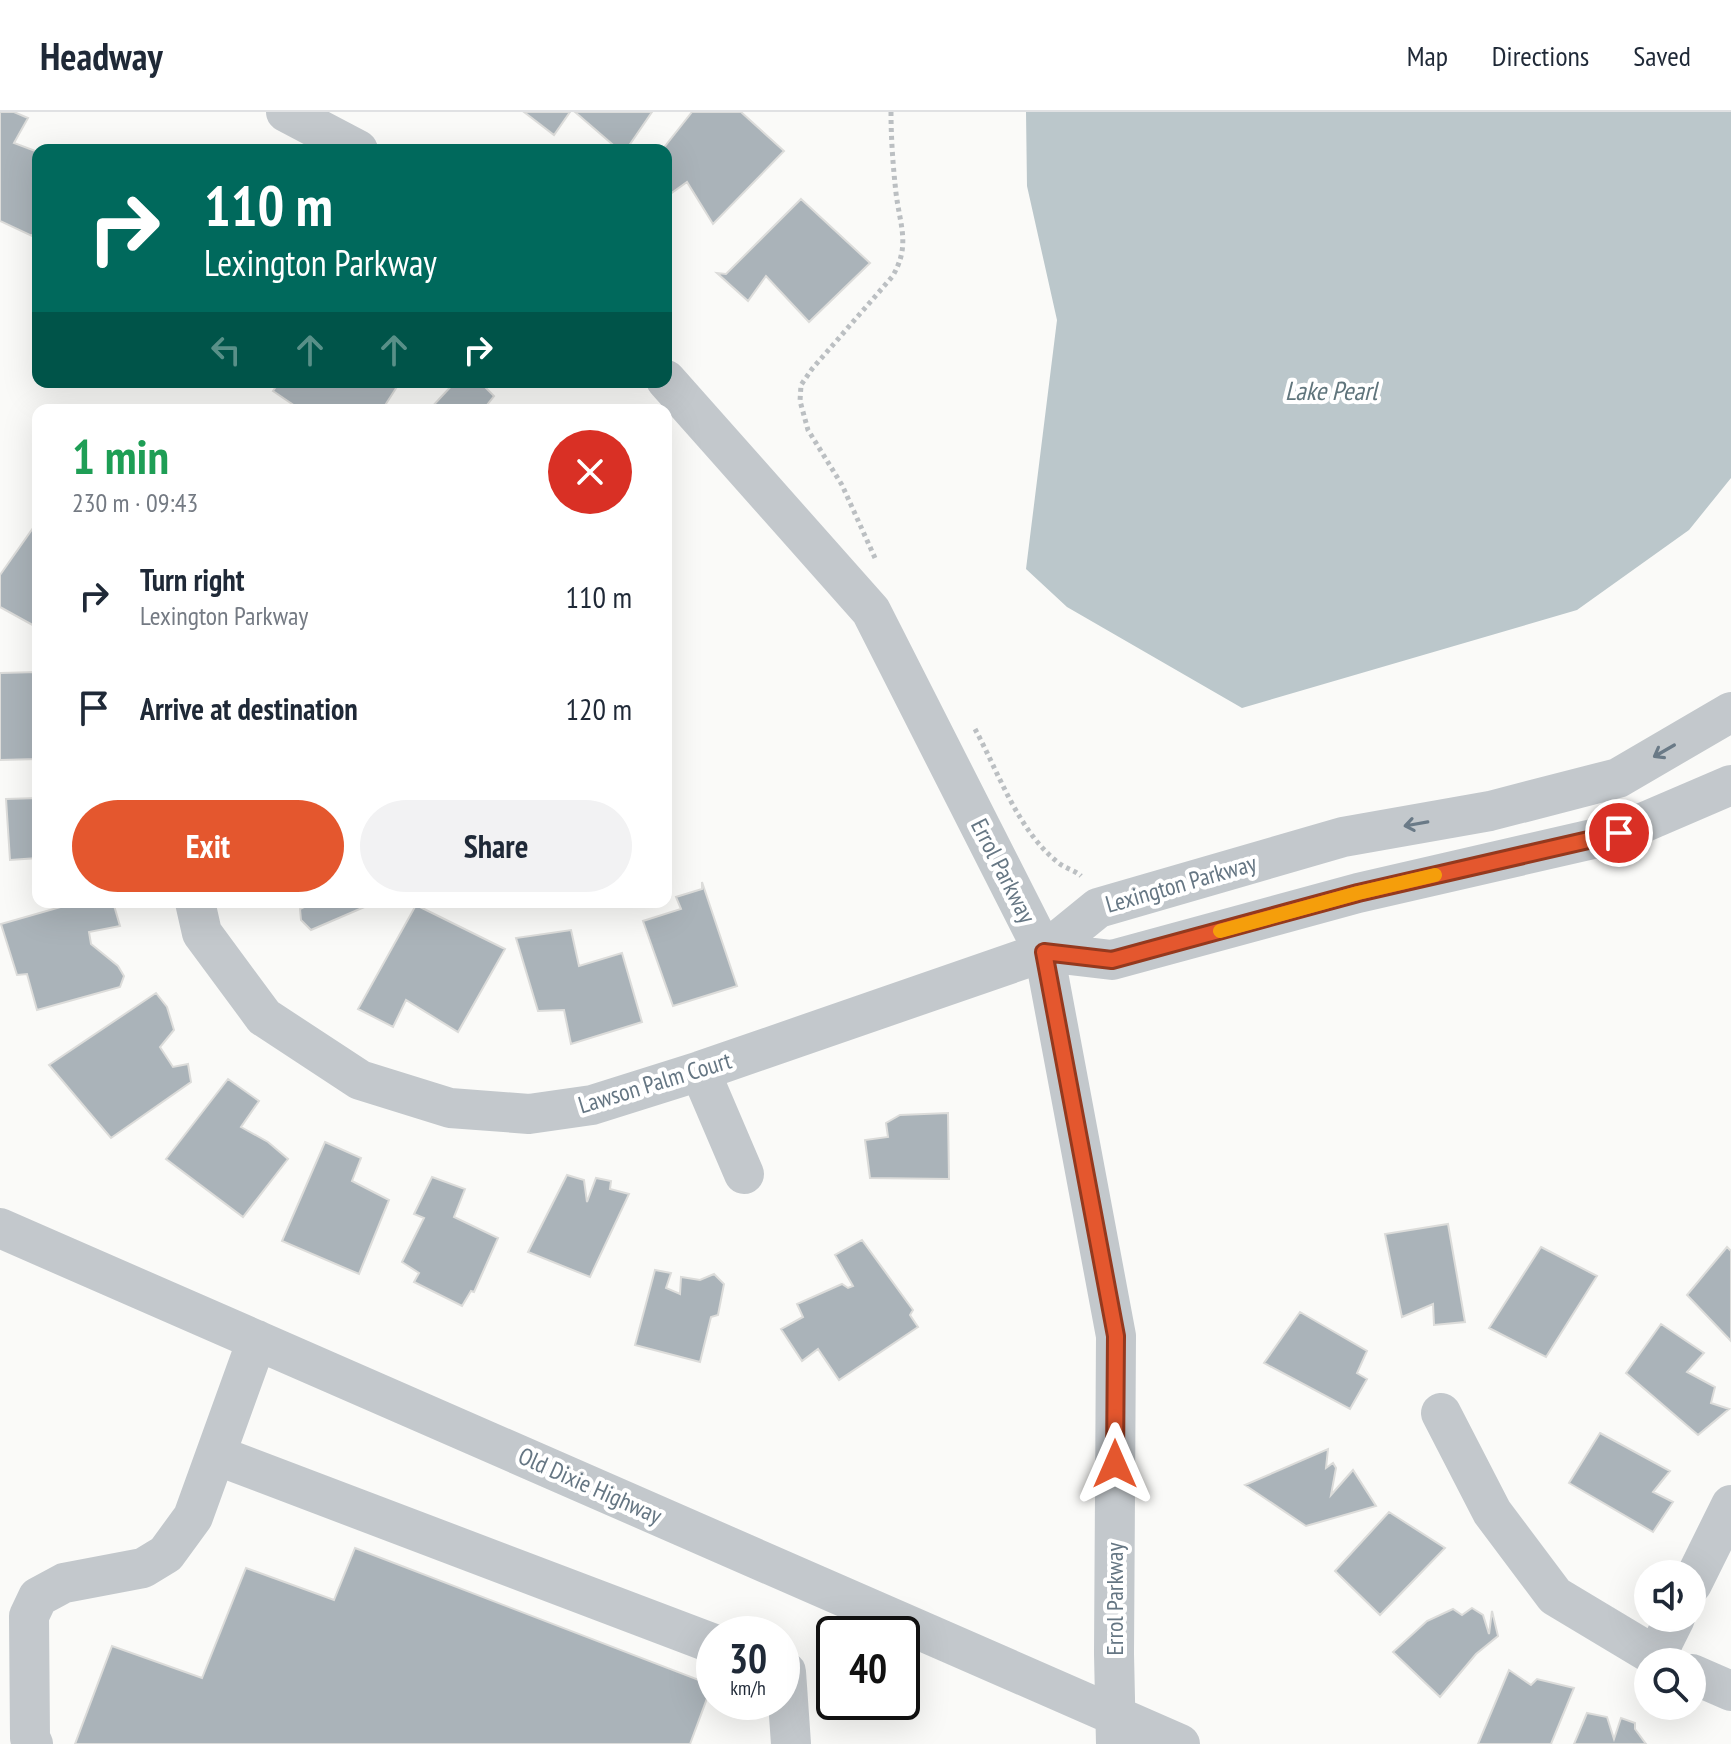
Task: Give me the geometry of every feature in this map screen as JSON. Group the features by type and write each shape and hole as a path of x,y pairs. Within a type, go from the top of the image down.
{"street":[{"path":"286,112 347,144"},
{"name":"Errol Parkway","path":"672,387 871,611 1044,952 1116,1336 1116,1730"},
{"name":"Lexington Parkway","path":"1044,952 1098,908 1343,837 1490,811 1618,778 1731,712"},
{"path":"1044,952 1112,960 1358,893 1619,833 1731,785"},
{"name":"Lawson Palm Court","path":"196,908 202,933 264,1017 360,1080 450,1108 529,1114 592,1105 700,1071 1044,952"},
{"path":"700,1071 744,1174"},
{"name":"Old Dixie Highway","path":"0,1228 257,1340 1116,1730 1180,1744"},
{"path":"33,1744 30,1738 29,1616 38,1597 64,1583 143,1568 166,1554 193,1517 257,1340"},
{"path":"1441,1413 1492,1512 1555,1596 1640,1648"},
{"path":"216,1455 696,1637"},
{"path":"1704,1560 1731,1505"},
{"path":"1706,1680 1731,1691"},
{"path":"789,1720 791,1744"}],"path":[{"path":"880,570 842,485 808,430 800,401 801,385 812,369 892,277 901,262 904,236 896,195 891,112"},
{"path":"971,723 1021,817 1060,863 1081,875 1080,884"}],"water":[{"name":"Lake Pearl","path":"1026,112 1731,112 1731,478 1689,530 1577,610 1242,708 1067,607 1026,569 1057,320 1027,186"}],"building":[{"path":"0,112 14,112 28,118 14,143 32,150 32,236 0,221"},
{"path":"524,112 570,112 554,135"},
{"path":"575,112 652,112 630,144 612,144"},
{"path":"692,112 741,112 784,151 713,224 687,182 672,193 672,144 667,144"},
{"path":"801,199 870,263 809,322 766,276 748,301 717,273 726,274"},
{"path":"275,388 396,388 386,404 292,404 273,391"},
{"path":"449,388 486,388 494,396 488,404 435,404"},
{"path":"32,530 32,625 0,607 0,575"},
{"path":"32,672 32,759 0,760 0,673"},
{"path":"32,798 32,858 10,860 6,799"},
{"path":"702,882 737,986 673,1006 643,921 681,909 676,897 702,889"},
{"path":"57,908 115,908 120,926 89,932 91,944 118,966 124,976 120,987 37,1010 27,974 17,975 1,924"},
{"path":"362,908 311,930 301,920 300,909"},
{"path":"414,908 422,908 505,949 458,1032 406,1000 393,1027 358,1009"},
{"path":"571,930 579,966 622,953 642,1022 571,1044 564,1010 538,1011 516,938"},
{"path":"156,993 167,1007 174,1030 160,1047 173,1067 188,1064 191,1082 111,1138 49,1065"},
{"path":"228,1079 259,1101 241,1127 268,1142 288,1159 243,1217 166,1159"},
{"path":"948,1113 949,1179 870,1178 865,1140 888,1137 886,1123 900,1115"},
{"path":"325,1142 361,1158 352,1181 389,1200 359,1274 282,1241"},
{"path":"567,1175 584,1180 587,1202 596,1178 611,1181 610,1189 629,1194 590,1277 528,1252"},
{"path":"432,1177 465,1189 454,1217 498,1238 474,1292 471,1291 462,1306 414,1282 419,1273 402,1262 424,1218 414,1214"},
{"path":"1448,1224 1465,1322 1434,1325 1433,1304 1402,1317 1385,1234"},
{"path":"862,1240 913,1310 910,1315 918,1327 839,1380 818,1349 802,1361 781,1329 803,1317 797,1304 842,1284 848,1288 853,1286 835,1255"},
{"path":"1541,1247 1597,1276 1546,1357 1489,1328"},
{"path":"1727,1247 1731,1251 1731,1341 1687,1295"},
{"path":"655,1270 671,1273 666,1288 680,1294 681,1277 700,1280 714,1274 724,1284 718,1315 711,1317 700,1362 635,1345"},
{"path":"1300,1312 1367,1351 1357,1373 1367,1379 1350,1409 1264,1363"},
{"path":"1661,1324 1704,1353 1687,1372 1715,1387 1711,1403 1729,1409 1698,1435 1626,1373"},
{"path":"1600,1433 1670,1471 1653,1492 1673,1502 1653,1532 1569,1483"},
{"path":"1328,1449 1326,1468 1333,1463 1336,1468 1331,1495 1353,1470 1376,1506 1306,1526 1245,1485"},
{"path":"1389,1512 1445,1548 1380,1615 1335,1571"},
{"path":"355,1548 696,1679 696,1720 699,1720 690,1744 75,1744 112,1646 202,1678 246,1568 334,1600"},
{"path":"1472,1608 1483,1615 1489,1634 1492,1611 1498,1636 1476,1654 1440,1697 1393,1652 1427,1621 1453,1609 1462,1615"},
{"path":"1509,1670 1531,1685 1537,1679 1574,1688 1551,1744 1478,1744"},
{"path":"1587,1713 1607,1717 1614,1739 1621,1718 1635,1723 1635,1729 1646,1744 1574,1744"}],"slow traffic":[{"path":"1220,931 1435,875"}],"route":[{"path":"1115,1464 1116,1336 1044,952 1112,960 1358,893 1619,833"}]}
